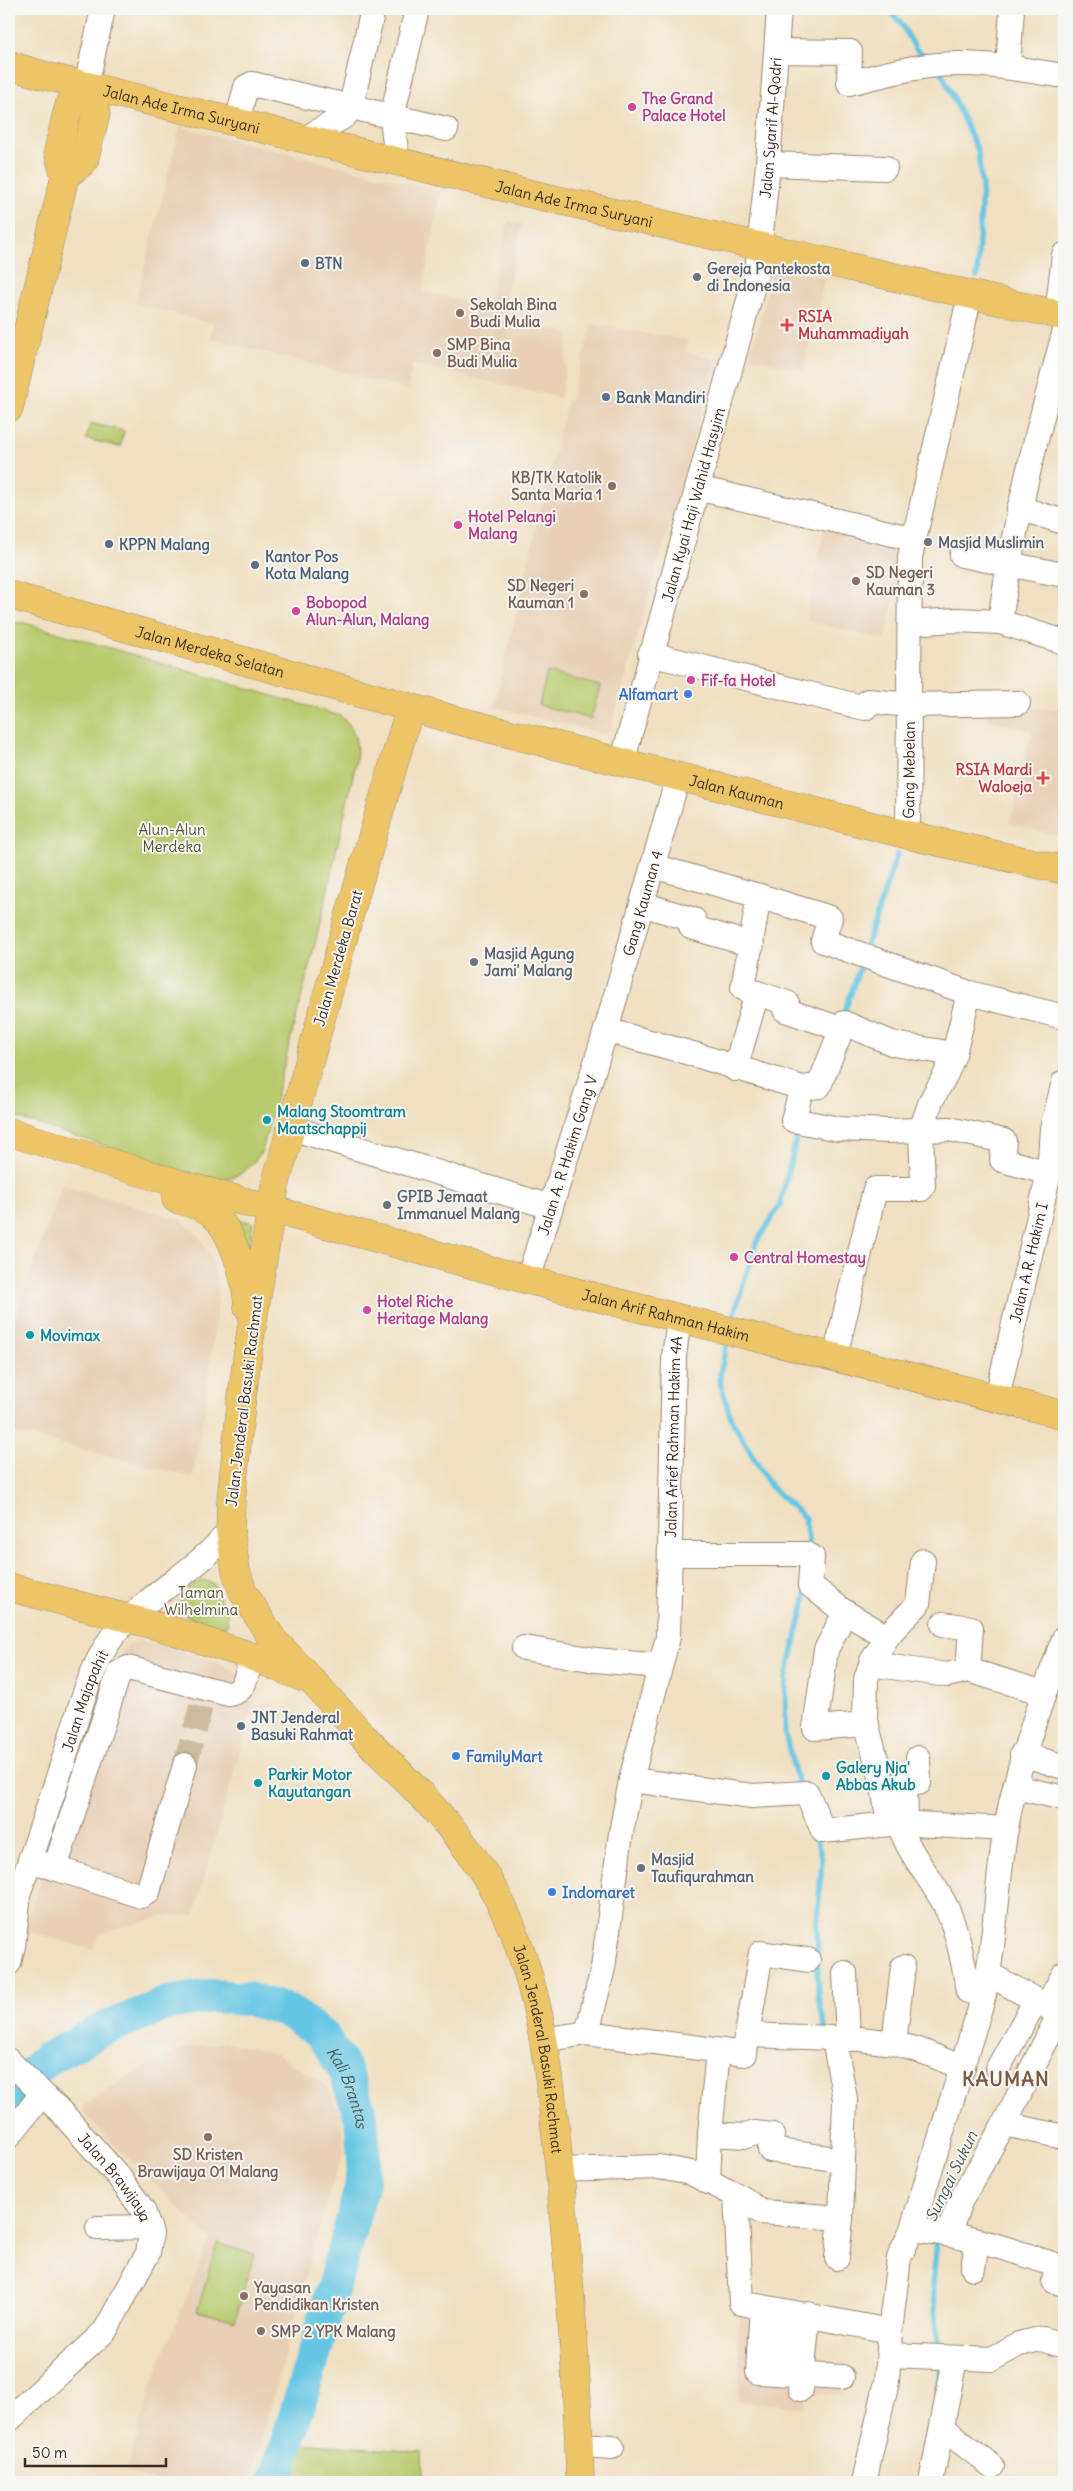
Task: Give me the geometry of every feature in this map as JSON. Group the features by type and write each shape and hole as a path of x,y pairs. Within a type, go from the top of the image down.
{"main road":[{"name":"Jalan Ade Irma Suryani","path":"9,65 86,86 970,295 1062,321"},
{"path":"9,408 65,176 58,151 66,117 70,103 86,86"},
{"name":"Jalan Merdeka Selatan","path":"9,595 410,708"},
{"name":"Jalan Kauman","path":"410,708 908,835 1064,870"},
{"name":"Jalan Merdeka Barat","path":"271,1208 352,906 410,708"},
{"path":"9,1132 178,1192 211,1212 227,1234 244,1281 248,1297 249,1344"},
{"path":"9,1150 178,1192"},
{"name":"Jalan Arif Rahman Hakim","path":"178,1192 271,1208 528,1280 1064,1415"},
{"name":"Jalan Jenderal Basuki Rachmat","path":"271,1208 249,1344 231,1501 230,1530 236,1571 243,1592 272,1640 418,1792 466,1846 496,1894 526,1961 543,2040 559,2170 571,2298 580,2444 580,2482"},
{"name":"Jalan Jenderal Basuki Rachmat","path":"9,1587 128,1619 251,1656 296,1674 317,1687"}],"street":[{"path":"86,86 103,9"},
{"path":"306,138 345,116 351,106 373,9"},
{"path":"397,160 392,117 417,9"},
{"name":"Jalan Syarif Al-Qodri","path":"761,246 779,9"},
{"path":"1008,67 1012,9"},
{"path":"776,50 850,52 849,83 937,65 1008,67 1064,76"},
{"path":"237,122 246,86 250,84 446,129"},
{"path":"768,164 885,168"},
{"name":"Jalan Kyai Haji Wahid Hasyim","path":"622,763 650,654 755,280 761,246"},
{"path":"1000,622 1008,564 1019,508 1062,321 1064,255"},
{"name":"Gang Mebelan","path":"908,835 910,557 970,295"},
{"path":"697,488 914,539"},
{"path":"1019,508 1064,522"},
{"path":"962,555 1064,576"},
{"path":"910,623 956,620 1000,622 1064,642"},
{"path":"650,654 866,708 868,701 910,704 1018,703"},
{"name":"Gang Kauman 4","path":"606,1030 678,777"},
{"path":"653,866 830,918 823,940 969,993 1064,1017"},
{"path":"759,896 743,988 787,1004 785,1010 838,1029"},
{"path":"642,904 694,920 691,927 752,945"},
{"path":"735,1069 757,993"},
{"path":"834,1357 876,1188 921,1188 923,1186 921,1130 931,1101 946,1074 954,1054 969,993"},
{"path":"606,1030 694,1054 735,1069 808,1087 819,1086 838,1029 844,1023 894,1044 954,1054"},
{"name":"Jalan A. R Hakim Gang V","path":"528,1280 606,1030"},
{"name":"Jalan A.R. Hakim I","path":"997,1397 1049,1173 1058,1130 1064,1082"},
{"path":"808,1087 793,1120 839,1129 949,1129 1004,1141 1002,1160 1049,1173"},
{"path":"291,1128 551,1207"},
{"name":"Jalan Arief Rahman Hakim 4A","path":"587,2033 603,1968 621,1833 631,1780 668,1637 674,1356 679,1319"},
{"name":"Jalan Majapahit","path":"9,1918 83,1700 97,1663 110,1640 128,1619 214,1550 230,1530"},
{"path":"670,1554 806,1554 812,1557 810,1584 845,1612 887,1637"},
{"path":"923,1561 918,1604 887,1637 871,1664 866,1679 864,1704 867,1724 882,1781 912,1855 944,1904 964,1962 968,1991 986,1985 1055,2012"},
{"path":"845,1612 826,1650 815,1728 867,1724"},
{"path":"944,1624 971,1628 968,1670"},
{"path":"930,2231 963,2068 986,1985 1006,1829 1022,1754 1052,1690 1064,1638"},
{"path":"524,1648 588,1659 660,1666"},
{"path":"55,1868 119,1673 128,1668 204,1698 237,1694 242,1688 251,1656"},
{"path":"871,1664 947,1675 968,1670 1052,1690"},
{"path":"1022,1754 1064,1767"},
{"path":"898,1823 896,1782 918,1783 918,1758"},
{"path":"30,1860 141,1896 148,1892 185,1765"},
{"path":"631,1780 752,1796 800,1794 823,1831 898,1823 1006,1829"},
{"path":"1015,1787 1064,1798"},
{"path":"9,1963 14,1946 20,1888"},
{"path":"543,2040 587,2033 745,2054 761,1953 808,1960"},
{"path":"894,2044 903,1967"},
{"path":"837,2258 849,2213 839,2159 845,2099 834,2039 844,1973"},
{"path":"864,2482 886,2388 890,2355 890,2331 900,2258 961,2200 1004,2124 1055,2012 1064,1974"},
{"path":"998,2068 1055,2012"},
{"path":"747,2035 894,2044 924,2052 963,2068"},
{"path":"708,2182 710,2134 718,2051"},
{"name":"Jalan Brawijaya","path":"9,2061 62,2113 125,2184 143,2210 151,2234 148,2253 105,2331 9,2420"},
{"path":"9,2136 39,2091"},
{"path":"1004,2124 1064,2137"},
{"path":"710,2134 746,2136 755,2133 772,2135 770,2150 839,2159"},
{"path":"559,2170 659,2167 691,2173 736,2195 761,2212 849,2213"},
{"path":"736,2195 741,2303 762,2307 804,2353 842,2377"},
{"path":"98,2228 149,2227"},
{"path":"930,2231 976,2242 1058,2266 1054,2281 1064,2284"},
{"path":"973,2268 976,2242"},
{"path":"762,2307 758,2372 804,2353 890,2331"},
{"path":"890,2355 944,2359 992,2359 1019,2344 1036,2340 1043,2339 1064,2343"},
{"path":"760,2341 804,2353"},
{"path":"931,2482 942,2428 944,2359"},
{"path":"942,2428 992,2466"},
{"path":"580,2444 612,2447"}],"shaded area":[{"path":"180,127 441,191 422,292 488,306 508,221 522,224 501,320 569,333 561,398 412,364 408,389 210,338 213,324 135,304"},
{"name":"RSIA Muhammadiyah","path":"778,268 825,279 803,371 750,357 772,274"},
{"path":"592,324 688,340 685,352 716,360 611,729 604,734 494,707 567,400 571,400"},
{"name":"SD Negeri Kauman 3","path":"826,522 907,540 885,640 806,621"},
{"name":"RSIA Mardi Waloeja","path":"988,707 1064,709 1064,837 1010,824 1032,731 987,720"},
{"path":"62,1185 181,1220 198,1235 212,1258 218,1285 217,1308 206,1403 193,1477 9,1431 9,1333"},
{"path":"138,1640 220,1663 258,1686 194,1915 162,1916 99,1934 93,1950 24,1930 111,1670 128,1646"},
{"name":"Yayasan Pendidikan Kristen","path":"226,2042 277,2054 328,2087 341,2116 344,2151 326,2203 250,2482 157,2482 126,2471 156,2373 210,2239 90,2120 81,2107 128,2077 184,2048"},
{"path":"739,2307 823,2322 815,2372 846,2375 843,2396 806,2392 804,2408 739,2401"}],"green space":[{"path":"90,423 124,431 120,447 86,439"},
{"name":"Alun-Alun Merdeka","path":"9,622 25,623 341,716 353,731 357,748 356,762 321,920 262,1151 249,1167 235,1176 219,1179 199,1176 9,1115"},
{"path":"547,672 600,686 591,719 539,705"},
{"path":"234,1218 253,1223 248,1249"},
{"name":"Taman Wilhelmina","path":"204,1580 214,1584 227,1614 228,1623 226,1626 215,1626 202,1622 180,1611 180,1600 185,1591 194,1584"},
{"path":"217,2243 254,2254 235,2321 197,2311"},
{"path":"302,2443 422,2452 423,2482 291,2482"}],"waterway":[{"path":"887,9 900,22 916,49 928,58"},
{"path":"941,71 978,151 982,188 977,276"},
{"path":"865,950 897,854"},
{"path":"842,1019 862,961"},
{"path":"733,1317 756,1243 780,1205 799,1127"},
{"path":"726,1347 719,1379 731,1419 771,1487 805,1518 809,1549"},
{"path":"799,1789 785,1733 786,1679 807,1592"},
{"path":"815,1835 822,1859 817,1924 818,1997 826,2031"},
{"name":"Kali Brantas","path":"9,2096 47,2059 99,2031 168,2003 210,1996 248,1999 287,2010 322,2035 345,2070 361,2117 364,2159 361,2189 319,2338 275,2482"},
{"name":"Sungai Sukun","path":"937,2237 933,2284 939,2352"},
{"name":"Sungai Sukun","path":"938,2389 940,2361"}],"tunnel":[{"path":"185,1765 201,1707"}],"place":[{"name":"The Grand Palace Hotel","path":"632,107"},
{"name":"BTN","path":"305,263"},
{"name":"Gereja Pantekosta di Indonesia","path":"697,277"},
{"name":"Sekolah Bina Budi Mulia","path":"460,313"},
{"name":"RSIA Muhammadiyah","path":"787,325"},
{"name":"SMP Bina Budi Mulia","path":"437,353"},
{"name":"Bank Mandiri","path":"606,397"},
{"name":"KB/TK Katolik Santa Maria 1","path":"612,486"},
{"name":"Hotel Pelangi Malang","path":"458,525"},
{"name":"Masjid Muslimin","path":"928,542"},
{"name":"KPPN Malang","path":"109,544"},
{"name":"Kantor Pos Kota Malang","path":"255,565"},
{"name":"SD Negeri Kauman 3","path":"856,581"},
{"name":"SD Negeri Kauman 1","path":"584,594"},
{"name":"Bobopod Alun-Alun, Malang","path":"296,611"},
{"name":"Fif-fa Hotel","path":"691,680"},
{"name":"Alfamart","path":"688,694"},
{"name":"RSIA Mardi Waloeja","path":"1043,778"},
{"name":"Masjid Agung Jami' Malang","path":"474,962"},
{"name":"Malang Stoomtram Maatschappij","path":"267,1120"},
{"name":"GPIB Jemaat Immanuel Malang","path":"387,1205"},
{"name":"Central Homestay","path":"734,1257"},
{"name":"Hotel Riche Heritage Malang","path":"367,1310"},
{"name":"Movimax","path":"30,1335"},
{"name":"JNT Jenderal Basuki Rahmat","path":"241,1726"},
{"name":"FamilyMart","path":"456,1756"},
{"name":"Galery Nja' Abbas Akub","path":"826,1776"},
{"name":"Parkir Motor Kayutangan","path":"258,1783"},
{"name":"Masjid Taufiqurahman","path":"641,1868"},
{"name":"Indomaret","path":"552,1892"},
{"name":"SD Kristen Brawijaya 01 Malang","path":"208,2137"},
{"name":"Yayasan Pendidikan Kristen","path":"244,2296"},
{"name":"SMP 2 YPK Malang","path":"261,2331"}],"district":[{"name":"KAUMAN","path":"1006,2078"}]}
